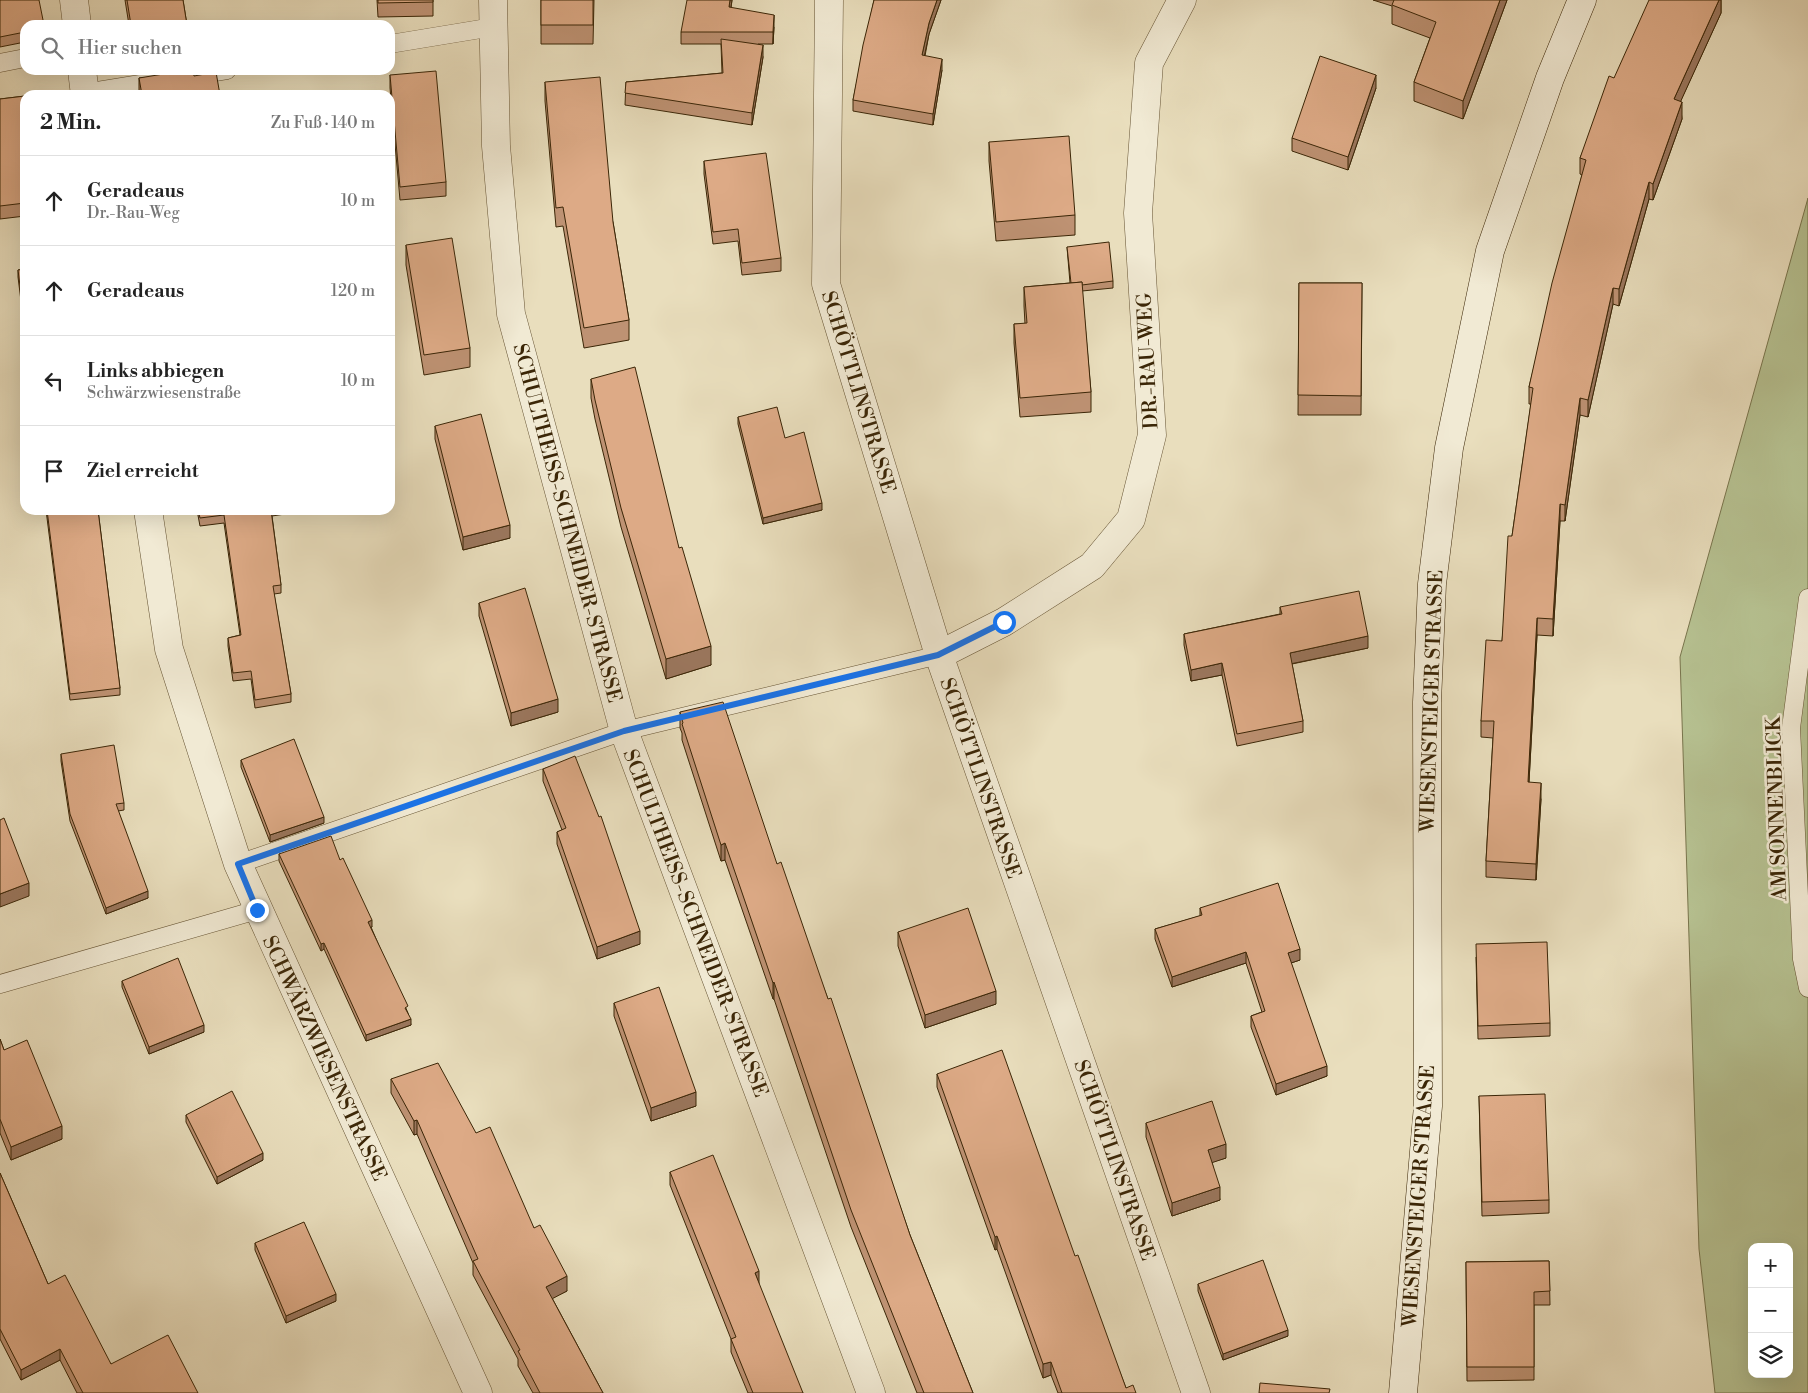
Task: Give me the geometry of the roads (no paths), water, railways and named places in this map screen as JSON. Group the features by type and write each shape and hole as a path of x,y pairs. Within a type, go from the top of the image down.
{"street":[{"path":"74,0 76,20"},
{"name":"SCHULTHEISS-SCHNEIDER-STRASSE","path":"493,0 496,146 511,314 624,731 871,1393"},
{"name":"SCHÖTTLINSTRASSE","path":"829,0 826,284 938,655 1196,1393"},
{"name":"DR.-RAU-WEG","path":"938,655 1004,622 1092,566 1131,519 1152,434 1138,213 1149,63 1182,0"},
{"name":"WIESENSTEIGER STRASSE","path":"1403,1393 1428,1106 1427,702 1432,584 1449,448 1490,251 1550,78 1582,0"},
{"name":"SCHWÄRZWIESENSTRASSE","path":"149,515 169,649 238,864 257,910 478,1393"}],"lane":[{"path":"395,43 493,27"},
{"path":"0,63 20,59"},
{"path":"84,86 182,75"},
{"name":"AM SONNENBLICK","path":"1808,598 1791,728 1802,959 1808,988"},
{"path":"238,864 624,731 938,655"},
{"path":"0,984 257,910"}]}
